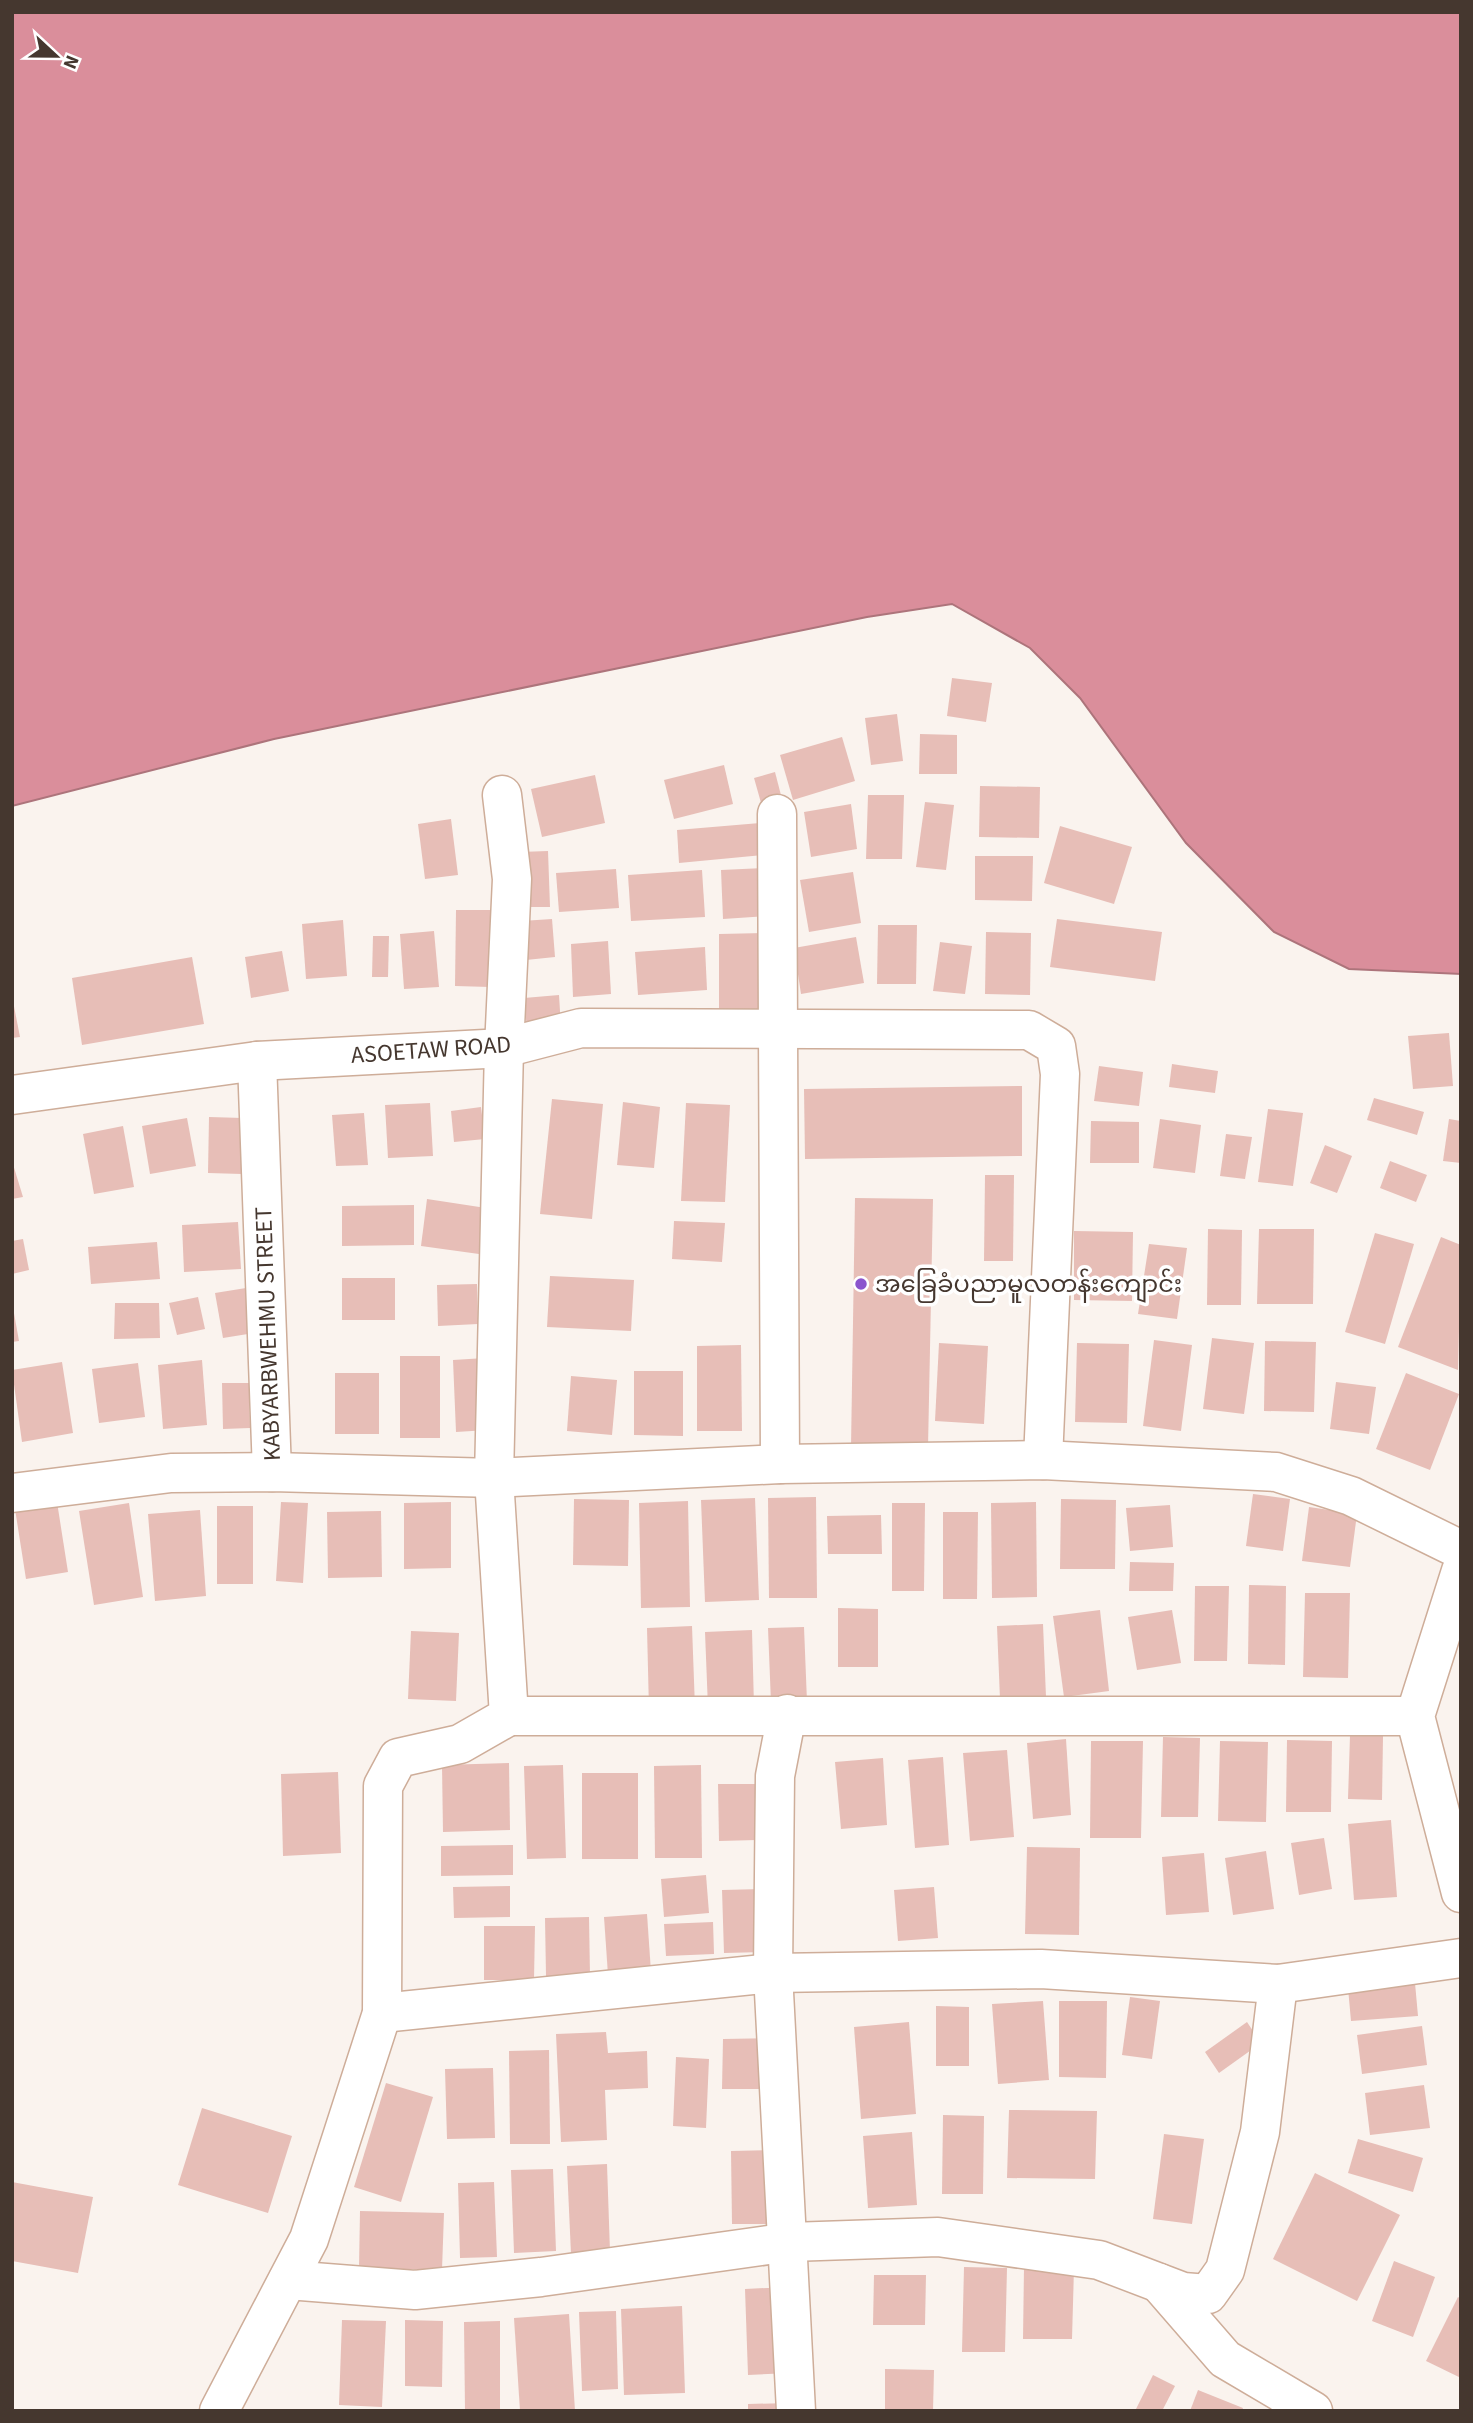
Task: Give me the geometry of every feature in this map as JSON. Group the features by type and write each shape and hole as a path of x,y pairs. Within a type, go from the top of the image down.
{"street":[{"path":"502,795 512,879 504,1048 494,1478 509,1716"},
{"path":"777,814 780,1464"},
{"name":"ASOETAW ROAD","path":"12,1096 257,1061 504,1048 581,1028 1029,1030 1056,1046 1060,1074 1043,1460"},
{"name":"KABYARBWEHMU STREET","path":"257,1061 272,1472 494,1478 780,1464 1043,1460 1276,1472 1351,1496 1461,1550"},
{"path":"12,1493 171,1473 272,1472"},
{"path":"1461,1571 1415,1716 1461,1893"},
{"path":"787,1714 775,1776 773,1973 790,2242 796,2411"},
{"path":"219,2411 309,2239 382,2013 383,1786 398,1758 460,1744 509,1716 1415,1716"},
{"path":"382,2013 773,1973 1041,1969 1278,1984 1461,1958"},
{"path":"288,2280 415,2290 541,2277 790,2242 939,2238 1099,2260 1183,2292 1208,2294 1225,2270 1260,2132 1278,1984"},
{"path":"1159,2283 1225,2360 1313,2411"}],"shaded area":[{"path":"12,12 1461,12 1461,974 1349,969 1274,932 1186,843 1080,698 1030,648 952,604 867,617 274,739 12,806"}],"building":[{"path":"952,678 992,683 986,722 947,716"},
{"path":"897,714 903,761 871,765 865,718"},
{"path":"920,734 957,735 957,774 919,774"},
{"path":"842,737 855,781 793,800 780,755"},
{"path":"724,765 733,804 674,819 664,780"},
{"path":"775,772 783,803 763,810 754,778"},
{"path":"595,775 605,823 542,837 531,789"},
{"path":"980,786 1040,787 1039,838 979,837"},
{"path":"868,795 904,795 902,859 866,859"},
{"path":"925,802 954,805 946,870 916,867"},
{"path":"851,804 857,849 811,857 804,812"},
{"path":"451,819 458,875 425,879 418,824"},
{"path":"760,823 763,855 679,863 677,830"},
{"path":"1060,826 1132,847 1114,904 1044,883"},
{"path":"548,851 550,907 522,907 520,852"},
{"path":"975,856 1033,856 1032,901 975,900"},
{"path":"765,868 766,916 723,919 721,870"},
{"path":"616,869 619,908 559,912 556,873"},
{"path":"702,870 705,917 631,921 628,875"},
{"path":"853,872 861,923 809,932 800,880"},
{"path":"456,910 490,910 490,987 455,986"},
{"path":"552,919 555,957 526,960 522,921"},
{"path":"1057,919 1162,932 1155,981 1050,967"},
{"path":"343,920 347,976 306,979 302,924"},
{"path":"878,925 917,925 916,984 877,984"},
{"path":"434,931 439,987 404,989 400,934"},
{"path":"986,932 1031,933 1030,995 985,994"},
{"path":"764,933 765,1011 719,1012 719,934"},
{"path":"373,936 389,936 388,977 372,977"},
{"path":"856,937 864,983 801,994 794,948"},
{"path":"608,941 611,994 573,997 571,944"},
{"path":"940,942 972,946 965,994 933,991"},
{"path":"705,947 707,990 638,995 635,952"},
{"path":"282,951 289,991 251,998 245,957"},
{"path":"192,957 204,1024 82,1045 72,978"},
{"path":"559,995 561,1028 527,1030 524,998"},
{"path":"12,996 20,1037 12,1038"},
{"path":"1449,1033 1453,1086 1413,1089 1408,1036"},
{"path":"1172,1064 1218,1071 1215,1093 1169,1087"},
{"path":"1099,1066 1143,1072 1139,1106 1094,1101"},
{"path":"1022,1086 1022,1156 805,1159 804,1089"},
{"path":"1374,1098 1424,1112 1417,1135 1367,1120"},
{"path":"552,1099 603,1104 592,1219 540,1214"},
{"path":"623,1102 660,1107 654,1168 617,1165"},
{"path":"430,1103 433,1156 388,1158 385,1105"},
{"path":"686,1103 730,1105 725,1202 681,1201"},
{"path":"481,1107 485,1139 454,1142 451,1111"},
{"path":"1268,1109 1303,1113 1293,1186 1258,1182"},
{"path":"364,1113 368,1165 336,1166 332,1115"},
{"path":"209,1117 243,1118 242,1174 208,1173"},
{"path":"187,1118 196,1166 150,1174 142,1126"},
{"path":"1160,1119 1201,1125 1195,1173 1153,1168"},
{"path":"1449,1119 1461,1121 1461,1163 1443,1161"},
{"path":"1091,1121 1139,1122 1139,1163 1090,1163"},
{"path":"123,1126 134,1187 94,1194 83,1134"},
{"path":"1226,1134 1252,1137 1245,1179 1220,1176"},
{"path":"1325,1145 1352,1156 1337,1193 1310,1183"},
{"path":"12,1161 23,1197 12,1199"},
{"path":"1390,1161 1427,1175 1416,1202 1380,1188"},
{"path":"985,1175 1014,1175 1013,1261 984,1261"},
{"path":"855,1198 933,1199 928,1448 851,1447"},
{"path":"427,1199 486,1208 479,1254 421,1246"},
{"path":"414,1205 414,1245 342,1246 342,1206"},
{"path":"674,1221 725,1223 722,1262 672,1259"},
{"path":"238,1222 241,1269 184,1272 182,1225"},
{"path":"1208,1229 1242,1230 1241,1305 1207,1305"},
{"path":"1259,1229 1314,1229 1313,1304 1257,1304"},
{"path":"1074,1231 1133,1232 1132,1301 1074,1300"},
{"path":"1375,1233 1414,1244 1385,1344 1345,1332"},
{"path":"1441,1237 1461,1245 1458,1370 1398,1347"},
{"path":"23,1239 29,1270 12,1274 12,1241"},
{"path":"157,1242 160,1279 91,1284 88,1247"},
{"path":"1149,1244 1187,1248 1177,1319 1138,1314"},
{"path":"550,1276 634,1280 631,1331 547,1327"},
{"path":"342,1278 395,1278 395,1320 342,1320"},
{"path":"477,1284 478,1324 438,1326 437,1285"},
{"path":"246,1288 254,1333 223,1338 215,1293"},
{"path":"198,1297 205,1329 177,1335 169,1303"},
{"path":"12,1302 19,1341 12,1342"},
{"path":"115,1303 159,1303 160,1338 114,1339"},
{"path":"1212,1338 1254,1343 1244,1414 1203,1409"},
{"path":"1154,1340 1192,1345 1181,1431 1143,1426"},
{"path":"1265,1341 1316,1342 1314,1412 1264,1411"},
{"path":"939,1343 988,1346 984,1424 935,1421"},
{"path":"1077,1343 1129,1344 1127,1423 1075,1422"},
{"path":"741,1345 742,1431 697,1431 697,1346"},
{"path":"400,1356 440,1356 440,1438 400,1438"},
{"path":"485,1358 488,1430 456,1432 453,1360"},
{"path":"202,1360 207,1425 163,1429 158,1365"},
{"path":"62,1362 73,1433 22,1442 12,1370"},
{"path":"138,1363 145,1417 99,1423 92,1369"},
{"path":"634,1371 683,1371 683,1436 634,1435"},
{"path":"335,1373 379,1373 379,1434 335,1434"},
{"path":"1406,1373 1459,1394 1430,1470 1376,1449"},
{"path":"571,1376 617,1380 612,1435 567,1431"},
{"path":"1336,1382 1376,1387 1369,1434 1330,1429"},
{"path":"222,1383 249,1383 250,1428 223,1429"},
{"path":"1253,1494 1290,1499 1283,1551 1246,1546"},
{"path":"816,1497 817,1598 769,1598 768,1498"},
{"path":"755,1498 759,1600 705,1602 701,1500"},
{"path":"574,1499 629,1500 628,1566 573,1565"},
{"path":"1061,1499 1116,1500 1115,1569 1060,1569"},
{"path":"688,1501 690,1607 641,1608 639,1503"},
{"path":"57,1502 68,1572 26,1579 15,1509"},
{"path":"281,1502 308,1503 303,1583 276,1581"},
{"path":"451,1502 451,1568 404,1569 404,1503"},
{"path":"1036,1502 1037,1597 992,1598 991,1503"},
{"path":"129,1503 143,1597 94,1605 79,1511"},
{"path":"892,1503 925,1503 924,1591 892,1591"},
{"path":"1170,1505 1173,1547 1130,1551 1126,1508"},
{"path":"217,1506 253,1506 253,1584 217,1584"},
{"path":"1309,1507 1357,1514 1350,1567 1302,1561"},
{"path":"200,1510 206,1596 155,1601 148,1514"},
{"path":"381,1511 382,1577 328,1578 327,1512"},
{"path":"943,1512 978,1512 977,1599 943,1599"},
{"path":"881,1515 882,1554 828,1554 827,1516"},
{"path":"1130,1562 1174,1563 1173,1591 1129,1591"},
{"path":"1249,1585 1286,1586 1285,1665 1248,1664"},
{"path":"1195,1586 1229,1586 1227,1661 1194,1661"},
{"path":"1305,1593 1350,1593 1348,1678 1303,1677"},
{"path":"838,1608 878,1609 878,1667 838,1667"},
{"path":"1100,1610 1109,1691 1064,1697 1053,1616"},
{"path":"1172,1610 1181,1663 1137,1670 1128,1617"},
{"path":"1043,1624 1046,1697 1000,1699 997,1626"},
{"path":"692,1626 695,1708 649,1710 647,1628"},
{"path":"804,1627 807,1702 771,1703 768,1628"},
{"path":"752,1630 754,1707 708,1708 705,1632"},
{"path":"411,1631 459,1633 456,1701 408,1699"},
{"path":"1350,1736 1383,1736 1382,1800 1348,1799"},
{"path":"1163,1737 1200,1738 1198,1817 1161,1817"},
{"path":"1066,1739 1071,1815 1033,1819 1027,1743"},
{"path":"1287,1740 1332,1741 1331,1812 1286,1812"},
{"path":"1091,1741 1143,1741 1141,1838 1090,1838"},
{"path":"1220,1741 1268,1742 1266,1822 1218,1821"},
{"path":"1007,1750 1014,1837 970,1841 963,1753"},
{"path":"943,1757 949,1845 915,1848 908,1760"},
{"path":"883,1758 887,1825 841,1829 835,1762"},
{"path":"509,1763 510,1830 443,1832 442,1765"},
{"path":"563,1765 566,1858 527,1859 524,1766"},
{"path":"701,1765 702,1858 655,1858 654,1766"},
{"path":"338,1772 341,1853 283,1856 281,1774"},
{"path":"582,1773 638,1773 638,1859 582,1859"},
{"path":"718,1784 757,1784 757,1840 719,1841"},
{"path":"1391,1820 1397,1897 1354,1900 1348,1824"},
{"path":"1324,1838 1332,1889 1299,1895 1291,1843"},
{"path":"513,1845 513,1875 441,1876 441,1846"},
{"path":"1027,1847 1080,1848 1079,1935 1025,1934"},
{"path":"1266,1851 1274,1909 1233,1915 1225,1858"},
{"path":"1204,1853 1209,1912 1166,1915 1162,1857"},
{"path":"706,1875 709,1913 664,1917 661,1879"},
{"path":"510,1886 510,1917 454,1918 453,1887"},
{"path":"934,1887 938,1938 898,1941 894,1890"},
{"path":"762,1889 764,1952 724,1953 722,1890"},
{"path":"647,1914 651,1972 608,1975 604,1917"},
{"path":"589,1917 590,1976 546,1976 545,1918"},
{"path":"713,1922 714,1954 666,1956 664,1924"},
{"path":"484,1926 535,1926 534,1980 484,1980"},
{"path":"1415,1983 1418,2016 1351,2021 1348,1988"},
{"path":"1130,1997 1160,2001 1152,2059 1122,2055"},
{"path":"1043,2001 1049,2080 998,2084 992,2004"},
{"path":"1059,2001 1107,2001 1106,2078 1059,2077"},
{"path":"936,2006 969,2007 969,2066 936,2066"},
{"path":"909,2022 916,2114 861,2119 854,2027"},
{"path":"1247,2022 1261,2043 1219,2073 1205,2052"},
{"path":"1422,2026 1427,2065 1362,2074 1357,2035"},
{"path":"606,2032 608,2053 647,2051 648,2088 605,2090 607,2140 561,2142 556,2034"},
{"path":"783,2038 782,2089 722,2089 723,2039"},
{"path":"549,2050 550,2144 510,2144 509,2051"},
{"path":"676,2057 709,2059 706,2128 673,2126"},
{"path":"493,2068 495,2138 447,2139 445,2069"},
{"path":"386,2083 433,2097 401,2202 354,2187"},
{"path":"1424,2085 1430,2128 1370,2135 1365,2093"},
{"path":"202,2108 292,2136 268,2213 178,2185"},
{"path":"1009,2110 1097,2111 1095,2179 1007,2178"},
{"path":"943,2115 984,2116 983,2194 942,2194"},
{"path":"912,2132 917,2205 868,2208 863,2136"},
{"path":"1164,2134 1204,2139 1192,2224 1153,2219"},
{"path":"1358,2139 1423,2158 1413,2192 1348,2173"},
{"path":"775,2150 776,2224 732,2224 731,2151"},
{"path":"607,2164 610,2252 571,2254 567,2166"},
{"path":"553,2169 556,2251 514,2253 511,2170"},
{"path":"1315,2173 1400,2215 1357,2301 1273,2259"},
{"path":"12,2182 93,2197 78,2273 12,2261"},
{"path":"494,2182 497,2257 460,2258 458,2183"},
{"path":"360,2211 444,2213 442,2270 359,2268"},
{"path":"1394,2261 1435,2277 1413,2337 1372,2321"},
{"path":"964,2267 1007,2268 1005,2352 962,2352"},
{"path":"1024,2267 1074,2268 1072,2339 1023,2339"},
{"path":"874,2275 926,2275 925,2325 873,2325"},
{"path":"788,2287 791,2373 748,2375 745,2289"},
{"path":"1458,2297 1461,2299 1461,2378 1426,2361"},
{"path":"682,2306 685,2393 624,2395 621,2309"},
{"path":"616,2311 618,2389 582,2391 579,2312"},
{"path":"569,2314 575,2411 520,2411 514,2318"},
{"path":"342,2320 386,2321 382,2407 339,2405"},
{"path":"405,2320 443,2321 442,2387 405,2386"},
{"path":"500,2321 500,2410 465,2411 464,2322"},
{"path":"885,2369 934,2370 933,2411 885,2411"},
{"path":"1153,2375 1175,2386 1162,2411 1135,2411"},
{"path":"1198,2390 1243,2408 1242,2411 1190,2411"},
{"path":"789,2403 790,2411 748,2411 748,2404"}],"place":[{"name":"အခြေခံပညာမူလတန်းကျောင်း","path":"861,1284"}]}
